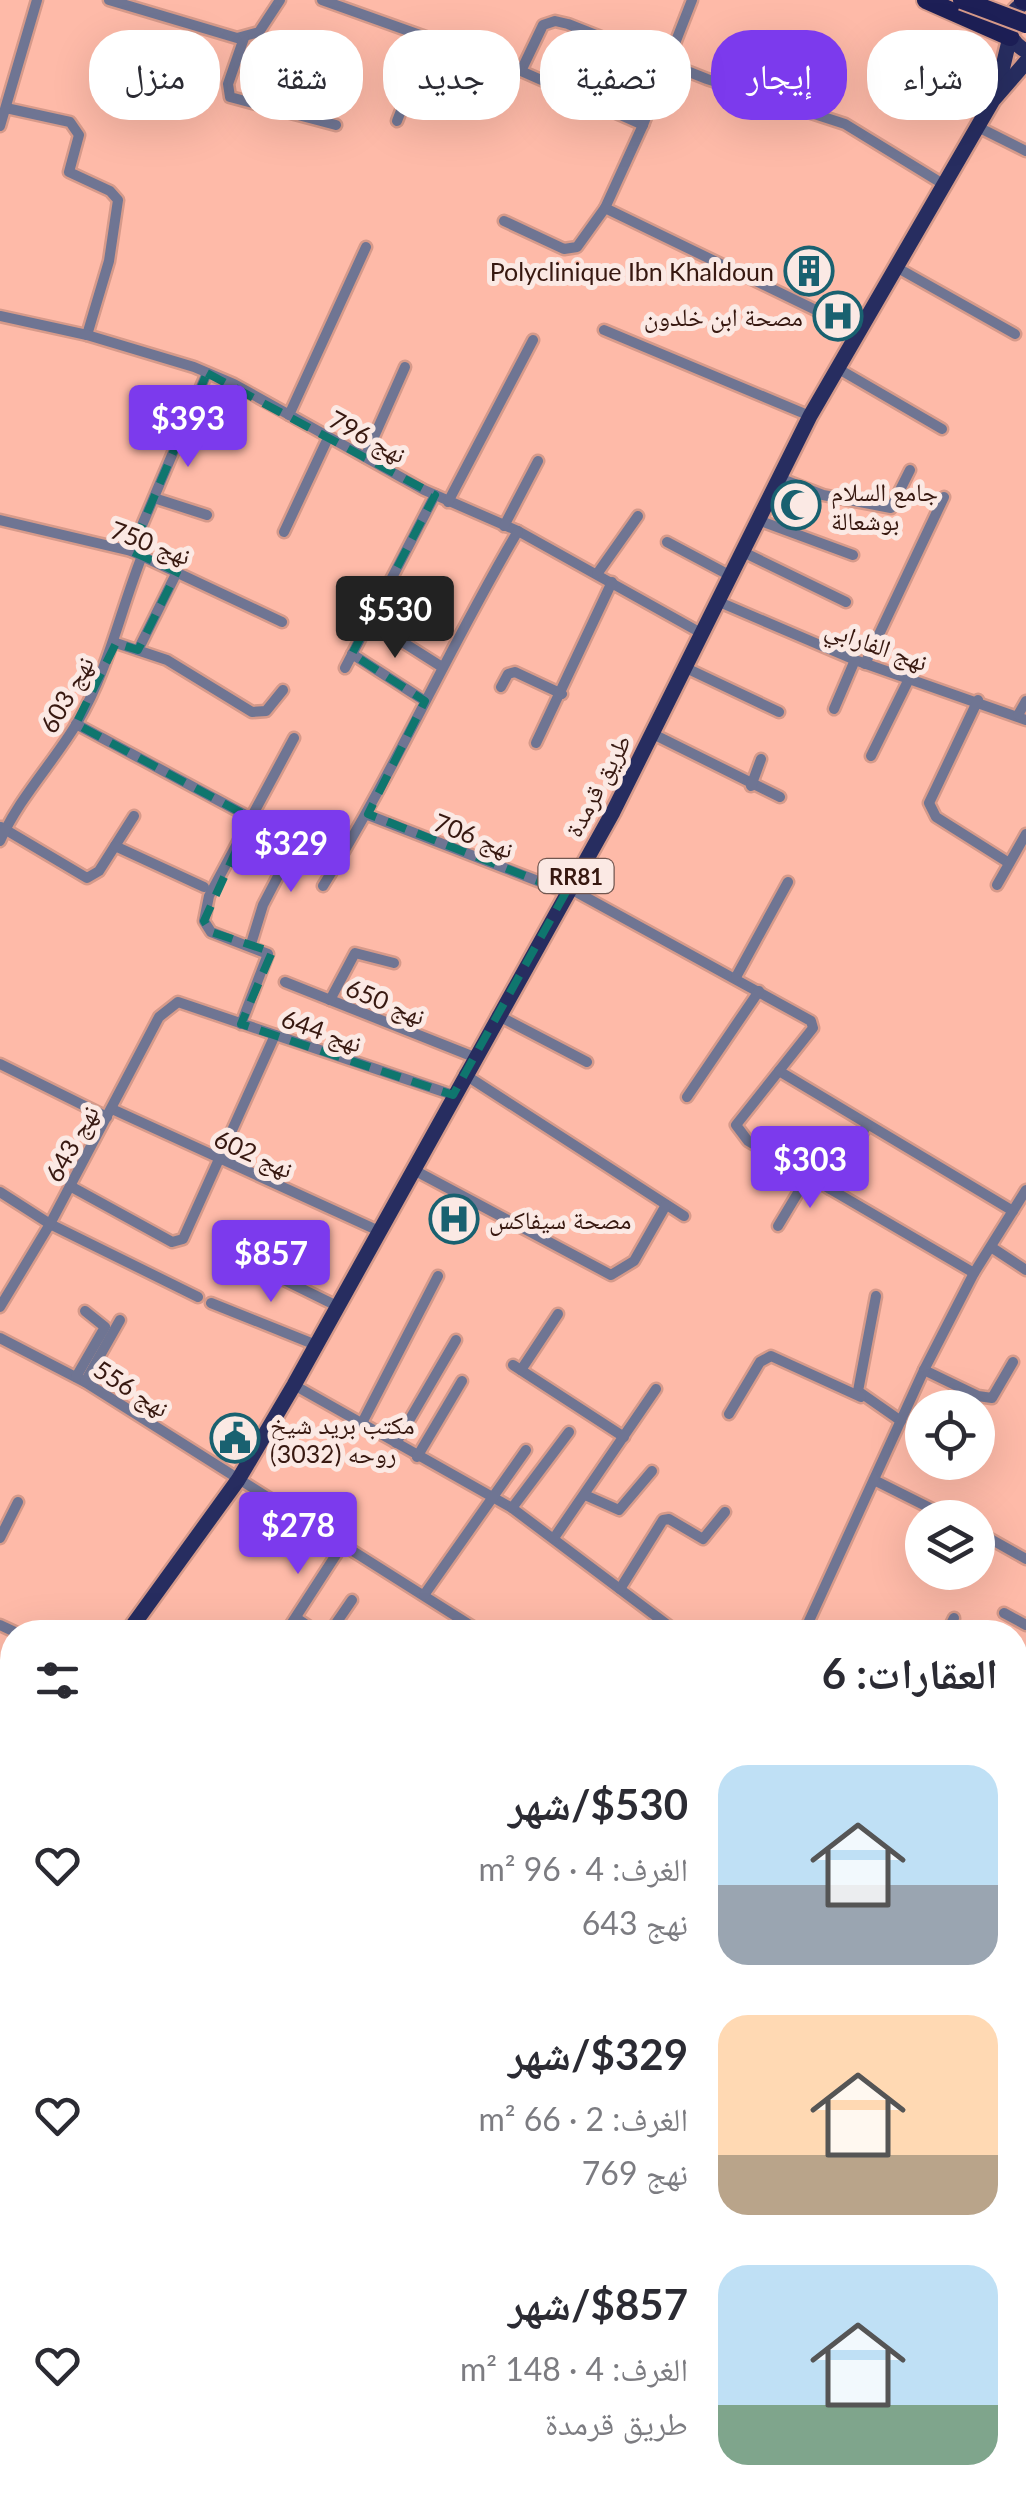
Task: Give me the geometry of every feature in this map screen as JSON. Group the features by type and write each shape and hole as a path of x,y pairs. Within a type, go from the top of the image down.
{"highway":[{"path":"926,0 1010,37"},
{"path":"962,0 1026,24"},
{"path":"997,0 1026,11"}],"main road":[{"name":"RR81","path":"1010,37 1008,20 1025,1"},
{"path":"1010,37 1026,51"},
{"name":"طريق قرمدة","path":"998,88 1008,59 1010,37"},
{"name":"طريق قرمدة","path":"998,95 1026,62"},
{"name":"طريق قرمدة","path":"137,1620 238,1480 294,1385 653,734 810,416 982,120"}],"street":[{"path":"0,126 38,0"},
{"path":"109,0 240,37"},
{"path":"260,30 280,0"},
{"path":"322,0 404,30"},
{"path":"680,30 692,0"},
{"path":"542,30 555,21 578,30"},
{"path":"540,31 521,71 643,125"},
{"path":"240,50 228,84 230,97 240,100"},
{"path":"691,72 845,124 943,184"},
{"path":"6,108 70,122 79,135 69,172 110,191 118,200 109,261 87,335"},
{"path":"317,120 336,125"},
{"path":"504,221 568,250 582,242 605,208 645,120"},
{"path":"978,127 1026,152"},
{"path":"605,208 859,331"},
{"path":"289,415 366,246"},
{"path":"896,267 1015,334"},
{"name":"نهج 796","path":"0,316 87,335 207,373 448,502 518,531 701,633"},
{"path":"604,330 810,416"},
{"path":"448,502 533,340"},
{"path":"365,457 405,367"},
{"path":"837,368 942,429"},
{"path":"130,551 207,373"},
{"path":"284,532 328,438"},
{"path":"504,526 538,460"},
{"path":"779,478 823,495 891,508 910,470"},
{"path":"346,668 435,495"},
{"path":"834,709 944,497"},
{"path":"154,498 207,515"},
{"path":"598,574 638,516"},
{"name":"نهج 750","path":"0,520 130,551 282,622"},
{"path":"758,520 852,556"},
{"path":"323,886 368,815 442,667 518,531"},
{"path":"667,542 729,575"},
{"path":"741,552 846,602"},
{"name":"نهج 603","path":"0,841 3,828 76,724 116,643 116,623 142,556"},
{"path":"138,650 177,572"},
{"path":"536,743 612,582"},
{"name":"نهج الفارابي","path":"717,601 860,662 1022,717"},
{"path":"370,622 442,667"},
{"path":"116,643 168,660 252,712 266,711 283,690"},
{"path":"352,654 425,701"},
{"path":"684,668 779,712"},
{"path":"500,687 508,674 516,672 562,694"},
{"path":"870,756 909,679"},
{"path":"978,700 930,803 936,818 1009,862"},
{"path":"1022,717 1026,701"},
{"path":"76,724 250,818"},
{"path":"653,734 780,798"},
{"path":"241,1024 269,960 266,951 211,932 204,918 209,896 294,738"},
{"path":"751,786 761,759"},
{"name":"نهج 706","path":"368,815 568,890 736,977 813,1024 778,1071"},
{"path":"3,828 84,878 99,871 134,816"},
{"path":"251,944 264,905 300,834"},
{"path":"997,885 1026,834"},
{"path":"116,846 204,886"},
{"path":"736,977 788,882"},
{"path":"330,1000 355,954 394,963"},
{"name":"نهج 650","path":"285,982 474,1057"},
{"path":"686,1096 759,991"},
{"name":"نهج 644","path":"178,1002 453,1095"},
{"name":"نهج 643","path":"0,1307 50,1224 159,1017 178,1002"},
{"path":"497,1015 587,1062"},
{"path":"70,1186 178,1242 188,1232 275,1035"},
{"name":"نهج 602","path":"0,1064 379,1231"},
{"path":"974,1273 748,1141 736,1125 778,1071 1013,1211"},
{"path":"464,1074 684,1216"},
{"path":"830,1189 867,1125"},
{"path":"412,1170 611,1275 634,1261 666,1204"},
{"path":"778,1226 808,1176"},
{"path":"810,1620 924,1370 974,1273 1026,1190"},
{"path":"0,1192 50,1224 198,1297"},
{"path":"991,1248 1026,1270"},
{"path":"228,1253 338,1306"},
{"path":"363,1421 438,1276"},
{"path":"861,1397 858,1383 876,1296"},
{"path":"211,1303 316,1345"},
{"path":"81,1379 106,1327 85,1310"},
{"path":"558,1314 517,1367 624,1437"},
{"path":"81,1379 120,1320"},
{"name":"نهج 556","path":"0,1338 81,1379 463,1620"},
{"path":"396,1443 456,1340"},
{"path":"729,1414 760,1362 771,1356 861,1397 901,1421"},
{"path":"995,1396 1013,1362"},
{"path":"924,1370 956,1390"},
{"path":"417,1457 462,1381"},
{"path":"294,1385 512,1508 661,1620"},
{"path":"554,1538 656,1390"},
{"path":"512,1508 569,1432"},
{"path":"424,1595 526,1450"},
{"path":"585,1495 619,1510 652,1470"},
{"path":"874,1480 914,1500"},
{"path":"0,1538 18,1502"},
{"path":"620,1589 663,1520 669,1519 703,1539 725,1512"},
{"path":"995,1542 1026,1559"},
{"path":"299,1620 296,1618 343,1544"},
{"path":"338,1620 352,1600"},
{"path":"1004,1613 1017,1620"}],"highlighted area":[{"path":"207,373 435,495 352,654 425,701 368,814 566,892 453,1095 241,1024 272,952 211,932 204,921 251,818 76,724 116,643 138,650 177,572 131,551"}],"place":[{"name":"Polyclinique Ibn Khaldoun","path":"809,271"},
{"name":"مصحة ابن خلدون","path":"838,316"},
{"name":"جامع السلام بوشعالة","path":"796,505"},
{"name":"مصحة سيفاكس","path":"454,1219"},
{"name":"مكتب بريد شيخ روحه (3032)","path":"235,1438"}]}
